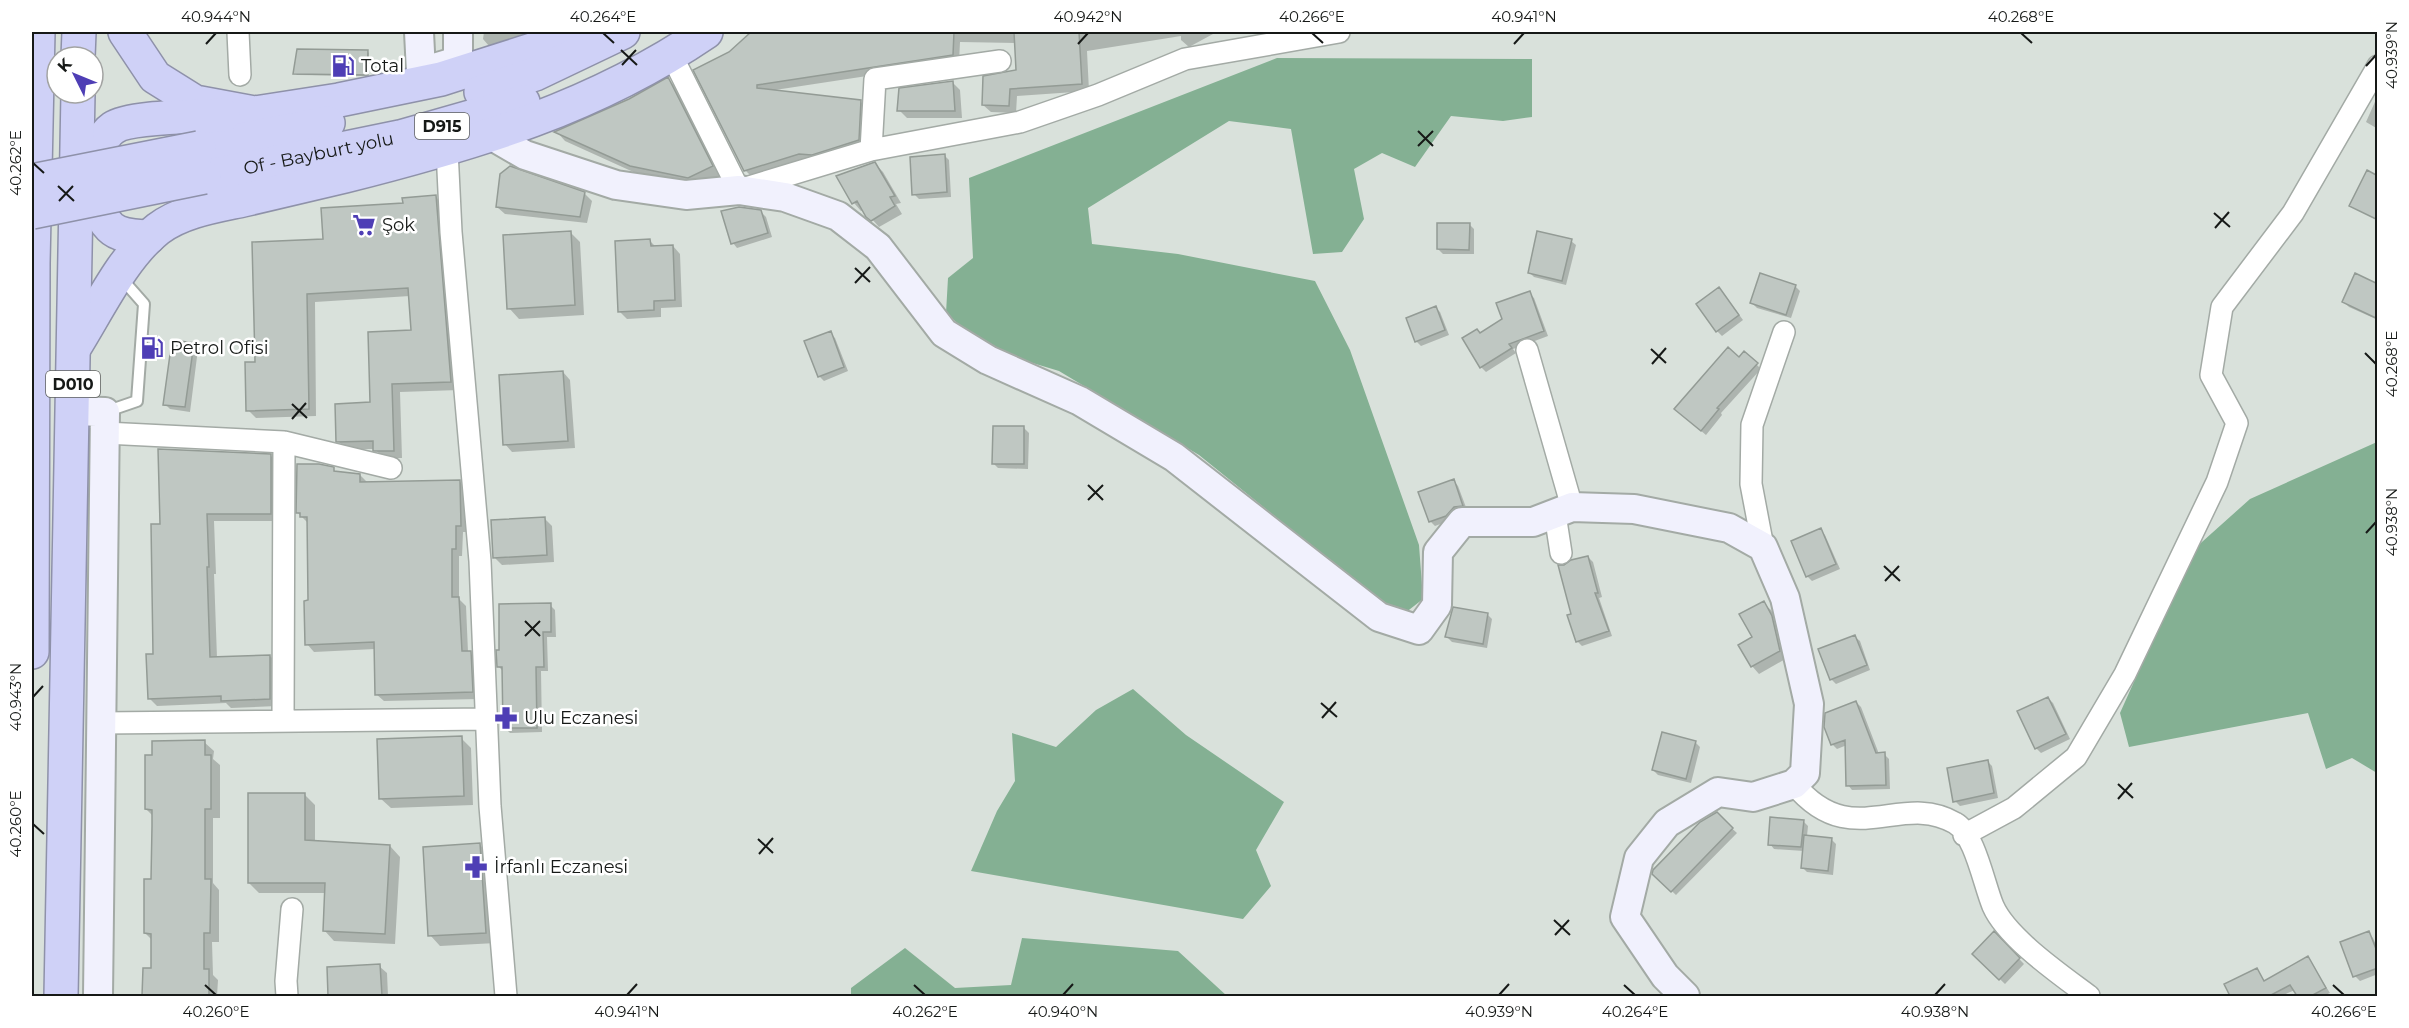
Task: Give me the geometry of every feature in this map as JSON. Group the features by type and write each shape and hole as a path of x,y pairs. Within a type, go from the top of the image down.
{"highway":[{"name":"D010","path":"32,652 33,263 38,32"},
{"path":"125,32 155,77 195,102 255,113"},
{"path":"149,237 128,236 118,232 110,227 101,212 95,179 95,162 105,135 112,128 134,121 255,113 339,100 441,79 535,49 565,32"},
{"name":"Of - Bayburt yolu","path":"201,163 475,94 536,74 623,32"},
{"path":"74,349 119,276 149,237 171,221 210,207 447,150 479,128 589,98 668,43 706,32"},
{"name":"D010","path":"62,996 78,105"},
{"name":"Of - Bayburt yolu","path":"201,163 479,128"},
{"path":"32,181 201,163"},
{"path":"32,212 201,163"}],"street":[{"path":"238,32 240,75"},
{"path":"419,32 421,72 458,61 458,32"},
{"path":"479,128 525,155 616,185 686,195 739,190 871,150 1020,122 1098,95 1185,59 1299,34 1339,32"},
{"path":"668,43 739,190"},
{"path":"871,150 875,79 1000,61"},
{"path":"1964,835 2014,808 2076,757 2125,674 2217,482 2237,423 2211,375 2222,307 2293,213 2378,66"},
{"path":"447,150 451,232 480,561 490,806 506,996"},
{"path":"739,190 785,197 838,216 878,247 944,333 988,360 1080,402 1174,457 1379,617 1419,630 1437,605 1438,552 1462,522 1533,522 1563,511 1634,509 1729,528 1763,547"},
{"path":"1685,996 1665,976 1625,917 1639,858 1668,823 1718,792 1753,796 1794,784 1805,773 1809,704 1785,598 1763,547 1751,484 1752,425 1784,332"},
{"path":"1527,350 1563,511 1561,553"},
{"path":"72,411 105,422 284,442 391,468"},
{"path":"98,996 105,422"},
{"path":"283,721 284,442"},
{"path":"101,723 486,719"},
{"path":"1794,784 1807,799 1840,818 1863,819 1926,813 1957,824 1975,851 1994,908 2015,936 2089,996"},
{"path":"287,996 286,981 292,909"}],"lane":[{"path":"105,422 137,401 144,304 119,276"}],"green space":[{"path":"1277,58 1532,59 1532,117 1503,121 1451,116 1415,167 1382,153 1354,169 1364,219 1342,252 1313,254 1291,129 1229,121 1088,208 1092,244 1178,254 1315,281 1350,350 1419,545 1423,599 1405,613 1375,597 1199,455 1059,371 986,349 946,313 948,278 973,258 969,178"},
{"path":"2377,442 2377,773 2352,758 2326,769 2308,713 2129,747 2120,713 2193,550 2250,499"},
{"path":"1133,689 1186,735 1284,802 1256,850 1271,886 1243,919 971,871 997,811 1015,781 1012,733 1056,747 1096,710"},
{"path":"1022,938 1178,951 1227,996 851,996 851,988 905,948 955,988 1011,985"}],"building":[{"path":"751,32 954,32 953,55 757,85 757,88 861,100 859,140 812,155 799,154 744,171 693,70 729,52"},
{"path":"1014,32 1079,32 1082,84 1010,89 1009,106 982,105 983,76 1016,70"},
{"path":"297,49 368,50 367,75 293,74"},
{"path":"668,77 713,166 688,178 630,166 554,132 629,99"},
{"path":"953,81 955,111 897,111 899,88"},
{"path":"945,154 947,192 912,195 910,157"},
{"path":"875,162 895,196 890,197 895,206 871,221 866,217 857,201 852,204 836,176"},
{"path":"510,166 585,192 580,217 496,207 500,174"},
{"path":"2367,170 2378,176 2378,220 2349,206"},
{"path":"436,195 451,382 392,384 394,451 373,451 373,441 336,442 335,404 370,402 368,332 411,330 408,288 307,294 309,409 246,411 245,362 255,362 252,242 323,239 321,208 403,203 402,198"},
{"path":"739,207 761,210 768,233 731,244 721,211"},
{"path":"1437,223 1470,223 1469,250 1437,249"},
{"path":"571,231 575,305 507,309 503,235"},
{"path":"1537,231 1572,239 1562,281 1528,273"},
{"path":"650,239 651,246 673,245 675,300 654,301 654,310 618,312 615,241"},
{"path":"1760,273 1796,285 1786,315 1750,303"},
{"path":"2355,273 2378,284 2378,319 2342,302"},
{"path":"1719,287 1739,315 1716,332 1696,304"},
{"path":"1530,291 1544,331 1509,344 1512,348 1480,368 1462,338 1477,329 1480,333 1502,319 1496,303"},
{"path":"1436,306 1445,330 1415,342 1406,318"},
{"path":"831,331 844,367 818,377 804,341"},
{"path":"172,340 194,343 185,407 163,405"},
{"path":"1728,347 1739,357 1744,351 1758,363 1717,408 1719,409 1701,431 1674,409"},
{"path":"563,371 568,441 503,445 499,375"},
{"path":"993,426 1024,426 1024,464 992,464"},
{"path":"158,449 271,454 271,514 207,514 210,657 270,655 270,699 221,701 221,696 148,699 146,654 153,654 151,524 160,524"},
{"path":"297,464 319,464 334,467 334,471 360,474 360,482 460,480 461,526 456,526 456,549 452,549 452,597 459,597 462,651 471,651 473,692 375,695 374,642 305,645 304,601 308,600 307,517 300,517 300,513 296,513"},
{"path":"1454,479 1463,506 1454,507 1446,516 1429,522 1418,492"},
{"path":"545,517 547,555 493,558 491,520"},
{"path":"1821,528 1836,564 1806,577 1791,541"},
{"path":"1588,556 1598,593 1595,593 1609,631 1576,642 1567,615 1571,614 1558,565"},
{"path":"1764,601 1772,616 1780,651 1751,667 1738,645 1752,637 1739,614"},
{"path":"551,603 551,632 543,632 544,667 536,667 537,728 503,728 502,667 497,667 496,650 499,650 499,604"},
{"path":"1453,607 1488,613 1483,644 1445,637"},
{"path":"1855,635 1867,665 1830,680 1818,649"},
{"path":"2048,697 2066,734 2035,749 2017,711"},
{"path":"1856,701 1876,753 1885,752 1886,785 1846,786 1845,740 1831,745 1824,727 1825,713"},
{"path":"1662,732 1696,741 1686,779 1652,770"},
{"path":"462,736 464,796 379,799 377,739"},
{"path":"205,740 205,755 211,755 211,809 205,809 205,879 211,879 210,933 204,933 204,969 209,969 209,996 142,996 143,968 151,968 151,934 144,933 144,879 151,879 152,826 152,810 145,809 145,755 152,755 152,741"},
{"path":"1988,760 1994,793 1953,802 1947,768"},
{"path":"248,793 305,793 305,840 390,845 385,934 323,931 325,883 248,883"},
{"path":"1717,812 1733,828 1671,892 1652,874 1653,870 1700,822"},
{"path":"1770,817 1804,820 1801,847 1768,845"},
{"path":"1804,835 1832,838 1828,871 1801,868"},
{"path":"480,843 486,933 428,936 423,847"},
{"path":"1994,931 2020,958 1999,980 1972,954"},
{"path":"2369,931 2378,954 2378,968 2353,977 2340,942"},
{"path":"2308,956 2326,988 2311,996 2297,996 2290,985 2271,996 2230,996 2224,984 2257,968 2264,981"},
{"path":"380,964 382,996 328,996 327,967"}],"place":[{"name":"Total","path":"343,66"},
{"name":"Şok","path":"364,225"},
{"name":"Petrol Ofisi","path":"152,348"},
{"name":"Ulu Eczanesi","path":"506,718"},
{"name":"İrfanlı Eczanesi","path":"476,867"}]}
